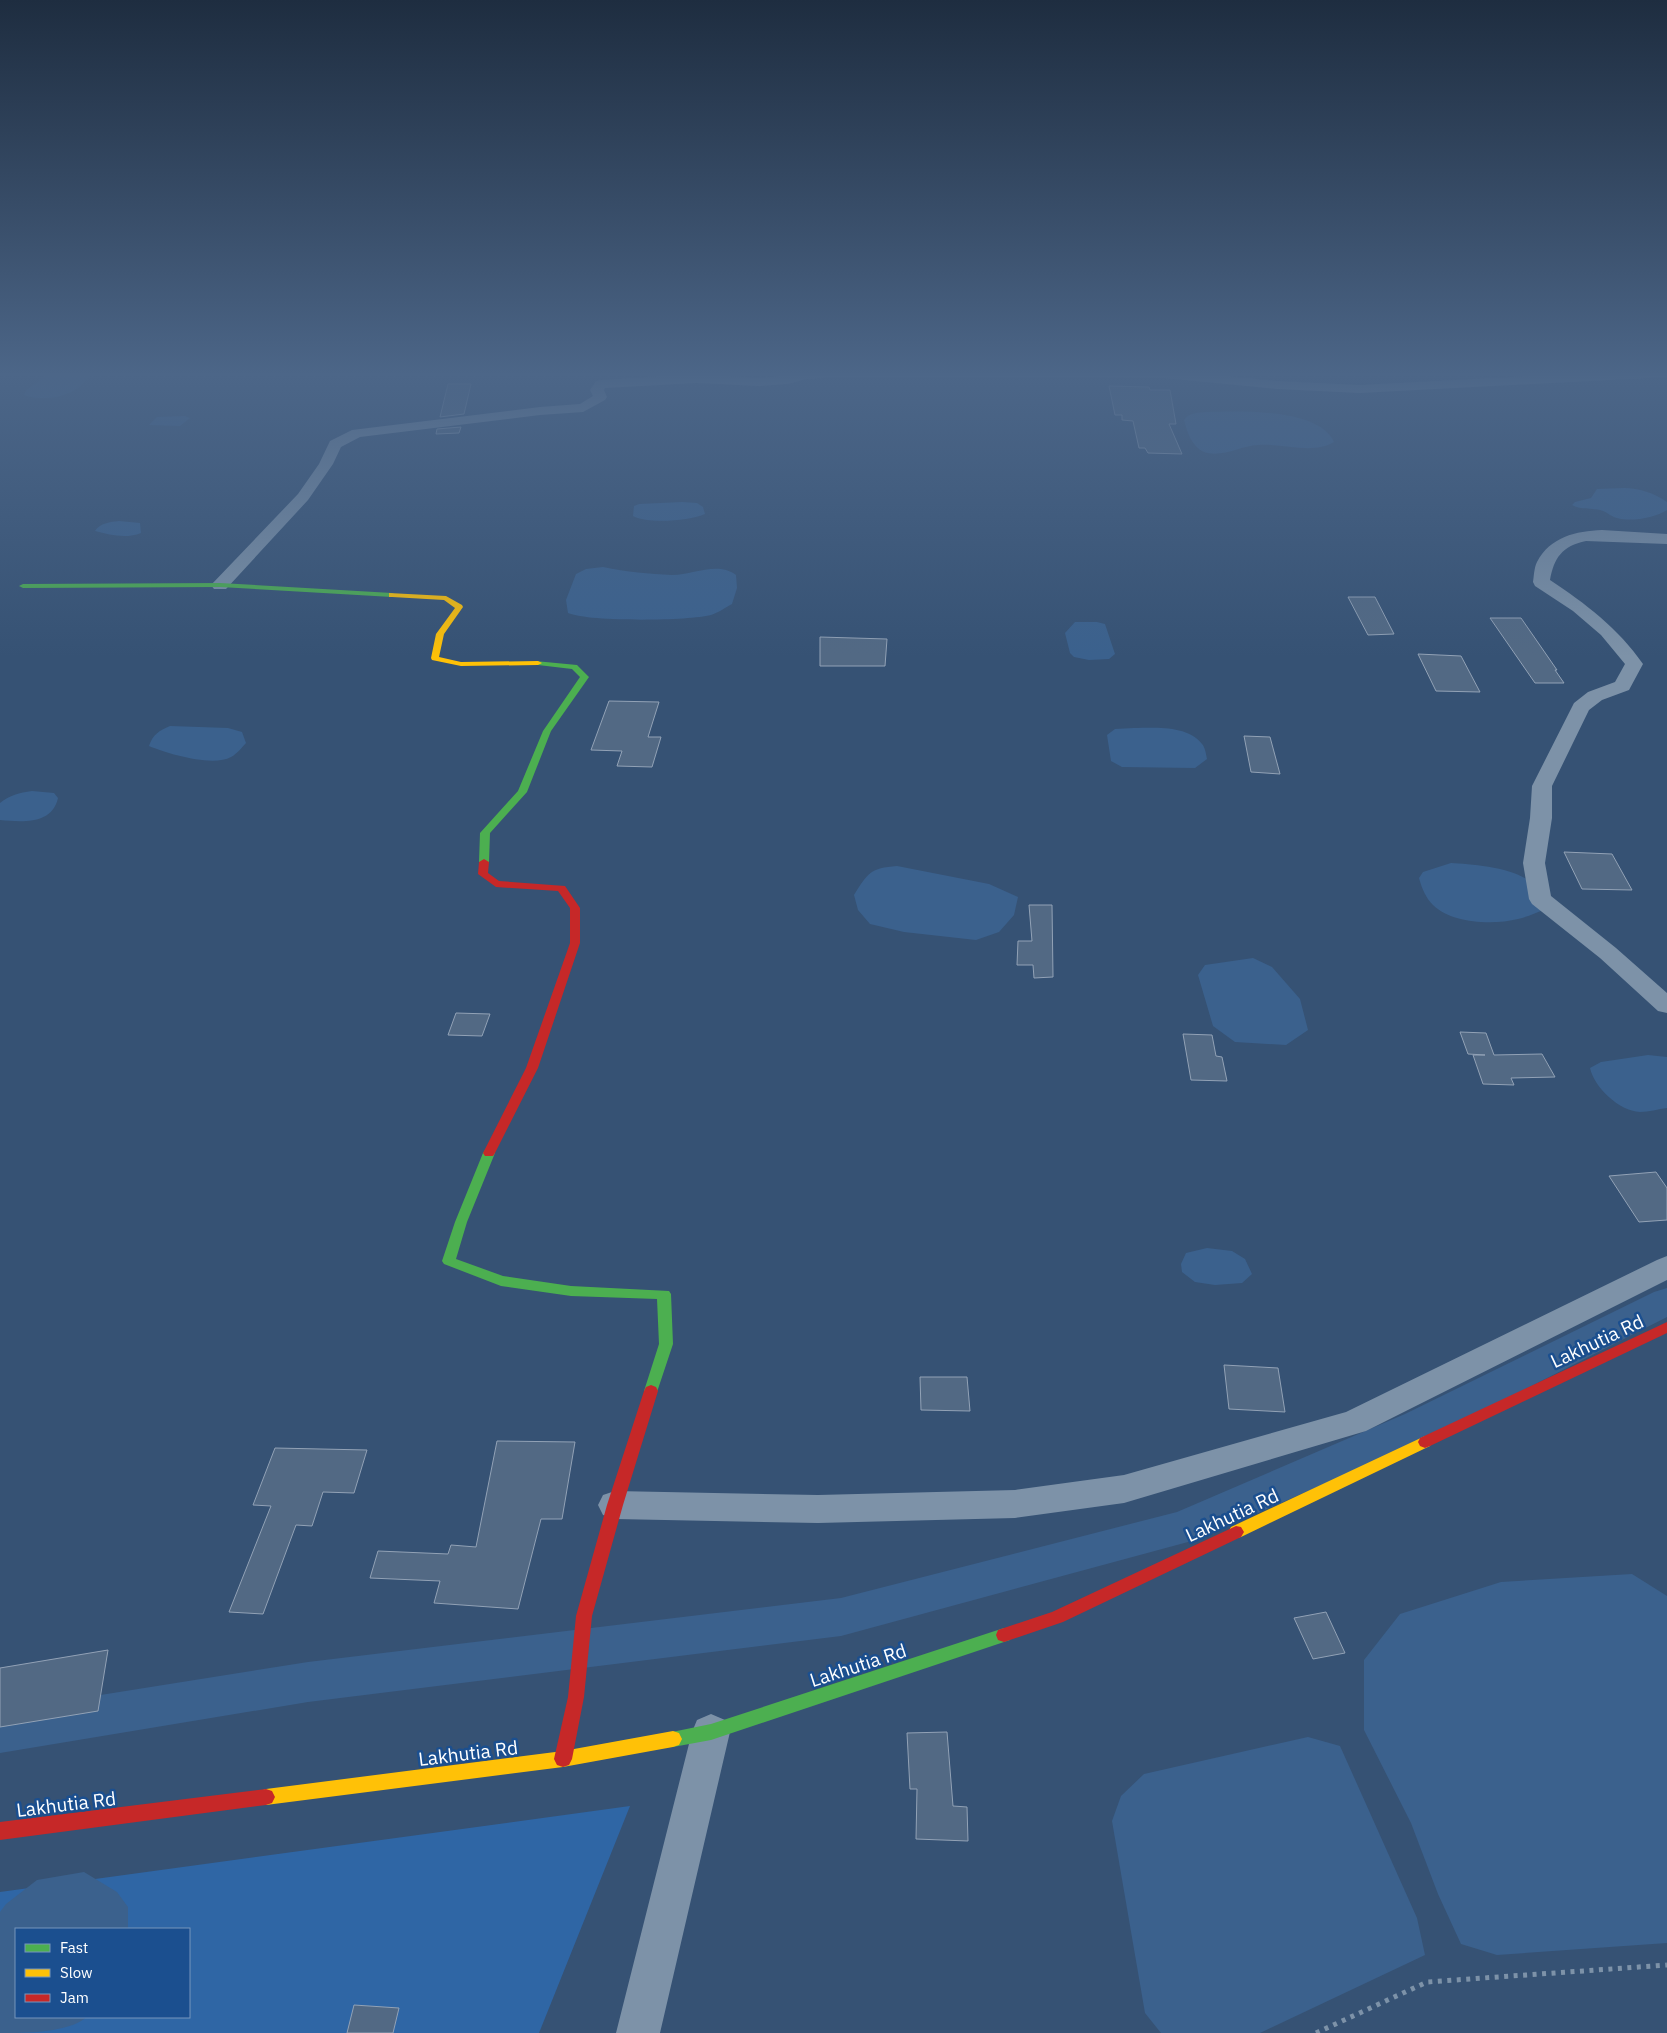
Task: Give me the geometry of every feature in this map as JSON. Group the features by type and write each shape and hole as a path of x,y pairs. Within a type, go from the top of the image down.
{"street":[{"path":"220,585 303,497 324,467"},
{"path":"1667,539 1650,540 1589,535 1572,538 1564,542 1546,560 1541,582 1579,607 1607,631 1634,664 1622,686 1595,696 1581,708 1542,786 1541,818 1534,863 1540,899 1608,953 1667,1006"},
{"path":"23,586 220,585 446,598 459,607 440,634 435,658 461,664 550,664 574,667 585,677 547,731 522,792 485,833 483,874 496,884 561,888 575,908 575,942 532,1068 492,1146 461,1222 449,1261 501,1281 571,1291 664,1294 666,1344 615,1506 584,1616 576,1697 563,1759"},
{"path":"615,1506 818,1509 1016,1504 1124,1489 1355,1422 1667,1266"},
{"name":"Lakhutia Rd","path":"0,1831 563,1759 711,1732 1057,1618 1667,1327"},
{"path":"638,2033 711,1732"}],"path":[{"path":"1316,2033 1426,1982 1667,1965"}],"shaded area":[{"path":"1630,488 1657,496 1667,502 1667,510 1650,517 1629,520 1615,517 1599,510 1572,505 1575,502 1591,498 1597,489"},
{"path":"697,503 703,507 705,514 669,521 648,520 633,516 634,506 639,504"},
{"path":"109,522 140,523 141,533 124,536 95,531"},
{"path":"603,567 672,575 721,569 736,575 737,588 732,604 714,614 699,617 616,619 579,616 568,613 566,600 576,574 586,569"},
{"path":"1075,622 1105,624 1115,654 1109,659 1089,660 1074,657 1070,653 1065,633"},
{"path":"170,726 228,728 242,732 246,743 231,757 213,761 179,756 149,746 157,733"},
{"path":"1161,728 1188,733 1203,745 1207,759 1195,768 1122,767 1111,761 1107,735 1115,729"},
{"path":"32,791 54,793 58,798 55,807 50,813 35,820 0,820 0,803 15,795"},
{"path":"1451,863 1495,868 1527,879 1538,894 1544,910 1518,919 1497,922 1462,919 1441,911 1428,899 1419,878 1423,872"},
{"path":"897,866 989,884 1018,897 1014,915 999,932 976,940 904,932 870,924 858,910 854,895 863,881 875,870"},
{"path":"1253,958 1272,967 1300,999 1308,1030 1286,1045 1235,1042 1213,1026 1198,975 1205,965"},
{"path":"1648,1055 1667,1057 1667,1108 1647,1112 1632,1111 1609,1097 1592,1075 1590,1068 1601,1062"},
{"path":"1207,1248 1232,1251 1245,1259 1252,1274 1242,1283 1215,1285 1195,1282 1182,1272 1181,1264 1186,1253"},
{"path":"1632,1574 1667,1596 1667,1943 1497,1955 1461,1944 1438,1894 1411,1823 1364,1730 1364,1660 1400,1614 1501,1582"},
{"path":"1308,1737 1340,1746 1417,1918 1425,1955 1260,2033 1161,2033 1145,2013 1112,1821 1121,1796 1144,1774"},
{"path":"630,1806 539,2033 0,2033 0,1892"},
{"path":"84,1872 117,1892 128,1907 128,1928 15,1928 15,2018 85,2018 58,2029 0,2033 0,1912 6,1904 37,1880"}],"building":[{"path":"1348,597 1375,597 1394,634 1368,635"},
{"path":"1490,618 1521,618 1564,683 1535,683"},
{"path":"820,637 887,639 885,666 820,666"},
{"path":"1418,654 1461,656 1480,692 1436,691"},
{"path":"609,701 659,702 648,737 661,737 652,767 617,766 622,751 591,750"},
{"path":"1244,736 1270,737 1280,774 1251,772"},
{"path":"1564,852 1612,854 1632,890 1582,889"},
{"path":"1029,905 1052,905 1053,977 1034,978 1033,965 1017,965 1018,941 1032,941"},
{"path":"456,1013 490,1014 482,1036 448,1035"},
{"path":"1460,1032 1486,1033 1494,1055 1542,1054 1555,1077 1511,1078 1514,1085 1483,1084 1473,1055 1485,1055 1468,1054"},
{"path":"1183,1034 1212,1035 1216,1056 1222,1057 1227,1081 1191,1080"},
{"path":"1656,1172 1667,1188 1667,1220 1639,1222 1609,1176"},
{"path":"1224,1365 1278,1368 1285,1412 1229,1409"},
{"path":"920,1377 967,1377 970,1411 921,1410"},
{"path":"497,1441 575,1442 562,1519 541,1519 518,1609 434,1603 440,1581 370,1578 378,1551 448,1554 451,1545 476,1547"},
{"path":"275,1448 367,1450 354,1493 323,1492 312,1526 296,1525 263,1614 229,1612 271,1506 253,1505"},
{"path":"1326,1612 1345,1653 1313,1659 1294,1618"},
{"path":"108,1650 98,1711 0,1727 0,1668"},
{"path":"947,1732 953,1806 967,1807 968,1841 916,1839 917,1789 910,1789 907,1733"},
{"path":"354,2005 399,2008 393,2033 347,2033"}],"waterway":[{"path":"0,1732 308,1682 841,1617 1184,1527 1419,1425 1667,1301"}],"traffic: fast":[{"path":"23,586 220,585 392,595"},
{"path":"484,862 485,833 522,792 547,731 585,677 574,667 538,663"},
{"path":"489,1153 461,1222 449,1261 501,1281 571,1291 664,1294 666,1344 651,1391"},
{"path":"673,1739 711,1732 1004,1635"}],"traffic: slow":[{"path":"392,595 446,598 459,607 440,634 435,658 461,664 538,663"},
{"path":"1236,1532 1425,1442"},
{"path":"266,1797 563,1759 673,1739"}],"traffic: jam":[{"path":"484,862 483,874 496,884 561,888 575,908 575,943 532,1068 489,1153"},
{"path":"1425,1442 1667,1327"},
{"path":"563,1759 576,1697 584,1616 615,1505 651,1391"},
{"path":"1004,1635 1057,1617 1236,1532"},
{"path":"0,1831 266,1797"}]}
